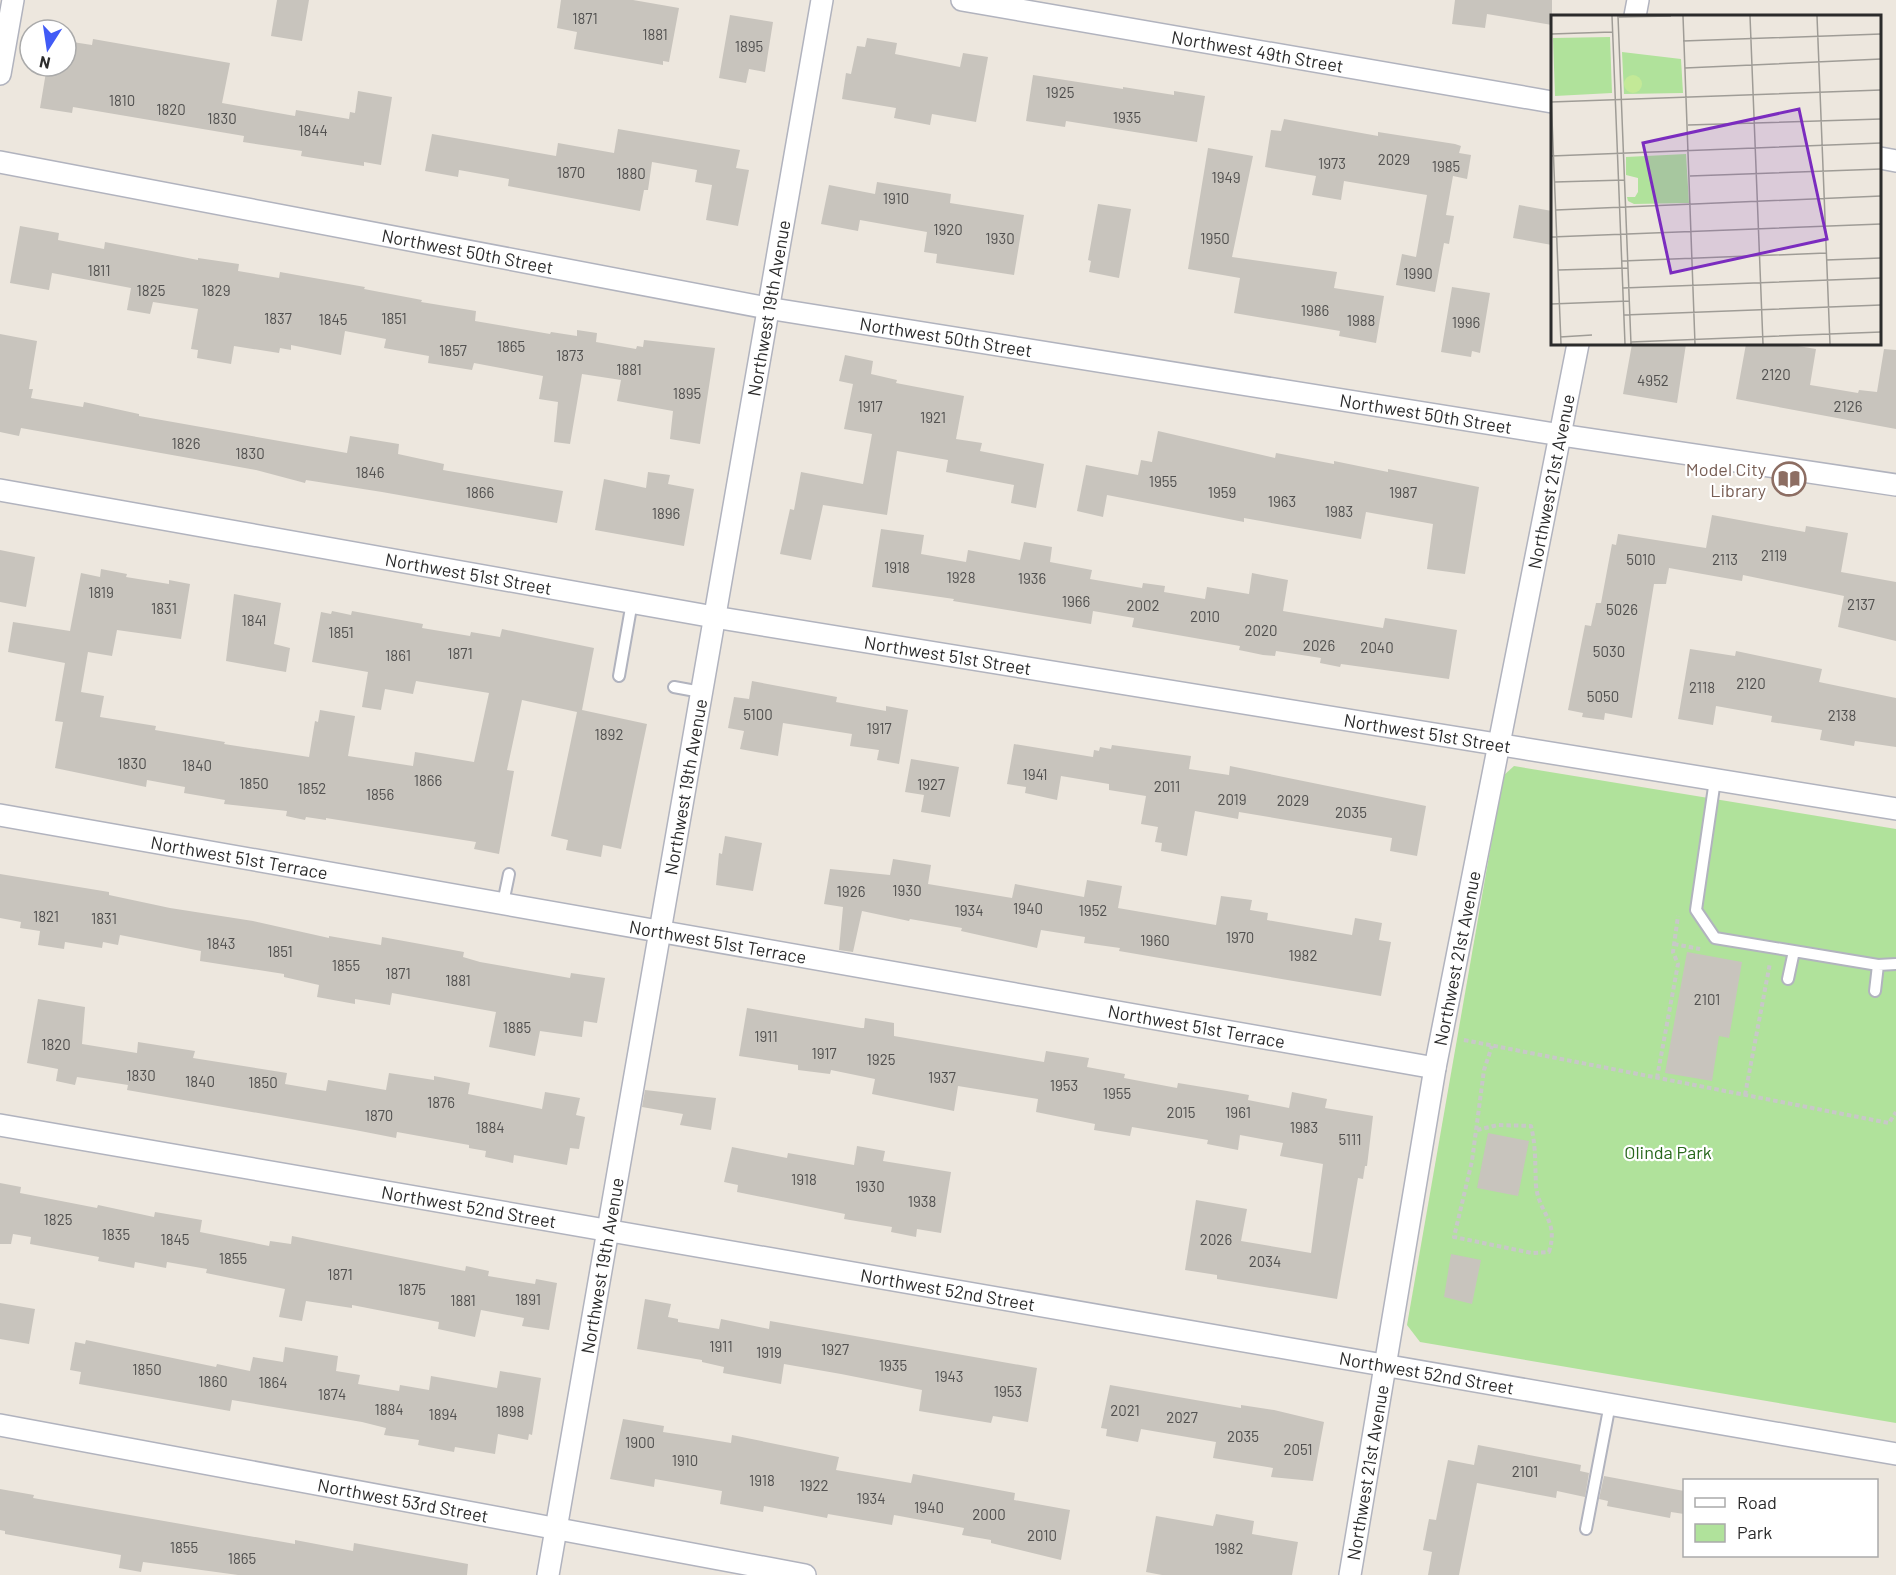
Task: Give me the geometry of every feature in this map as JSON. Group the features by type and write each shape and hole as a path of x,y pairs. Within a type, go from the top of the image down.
{"street":[{"path":"0,74 13,0"},
{"name":"Northwest 19th Avenue","path":"548,1575 822,0"},
{"name":"Northwest 49th Street","path":"962,0 1551,102"},
{"path":"1635,15 1638,0"},
{"path":"1881,158 1896,161"},
{"name":"Northwest 50th Street","path":"0,162 767,308 1561,435 1896,485"},
{"name":"Northwest 21st Avenue","path":"1350,1575 1435,1068 1578,345"},
{"name":"Northwest 51st Street","path":"0,490 714,617 1896,809"},
{"name":"Northwest 51st Terrace","path":"0,815 1435,1068"},
{"name":"Northwest 52nd Street","path":"0,1125 1896,1454"},
{"name":"Northwest 53rd Street","path":"0,1425 805,1575"}],"lane":[{"path":"619,676 632,602"},
{"path":"674,687 701,692"},
{"path":"1715,780 1696,910 1715,938 1878,965 1896,963"},
{"path":"503,903 509,874"},
{"path":"1788,979 1794,951"},
{"path":"1875,991 1878,965"},
{"path":"1586,1529 1610,1404"}],"path":[{"path":"1657,1078 1678,964 1673,952 1679,912"},
{"path":"1745,1095 1770,961"},
{"path":"1442,1036 1889,1123 1896,1112"},
{"path":"1477,1130 1498,1125 1531,1125 1535,1142 1536,1187 1554,1236 1549,1252 1532,1253 1454,1237 1477,1130 1484,1070 1492,1046"}],"green space":[{"name":"Olinda Park","path":"1514,766 1896,829 1896,1423 1420,1342 1407,1325 1503,776"}],"building":[{"path":"277,0 309,0 302,41 271,36"},
{"path":"561,0 633,0 679,8 669,62 663,61 663,65 574,49 577,32 557,28"},
{"path":"1455,0 1552,0 1551,25 1487,14 1485,28 1452,24"},
{"path":"730,15 773,22 765,72 749,69 746,83 719,78"},
{"path":"867,38 897,43 895,54 960,67 963,53 988,57 976,122 932,114 930,125 894,118 896,108 842,99 846,73 851,74 857,46 865,47"},
{"path":"93,39 230,63 222,103 295,116 296,110 349,119 350,112 355,113 358,91 392,97 381,165 364,162 364,166 301,156 302,151 243,142 244,136 73,107 72,113 40,108 45,78 78,78 78,43 92,45"},
{"path":"1033,75 1123,89 1123,87 1174,95 1174,91 1205,96 1197,142 1066,121 1065,127 1026,121"},
{"path":"1284,119 1378,136 1378,132 1455,144 1461,146 1459,153 1471,155 1467,179 1453,176 1446,215 1454,216 1449,244 1444,243 1435,292 1396,285 1402,254 1416,257 1427,195 1344,181 1341,200 1312,195 1316,176 1265,167 1271,130 1281,131"},
{"path":"618,129 740,150 736,168 749,170 738,226 706,220 712,185 695,182 697,170 652,162 648,190 644,190 640,211 508,186 509,179 459,170 458,177 425,171 432,134 556,156 558,143 614,153"},
{"path":"1208,148 1253,156 1232,257 1337,272 1334,288 1384,296 1376,343 1339,336 1340,331 1234,313 1240,278 1188,269"},
{"path":"877,182 951,194 950,203 1024,215 1014,275 936,263 937,254 924,252 927,232 860,220 858,231 821,224 829,185 875,194"},
{"path":"1098,204 1131,209 1119,278 1089,272 1091,261 1088,260"},
{"path":"1519,205 1551,211 1551,245 1513,238"},
{"path":"20,226 59,233 58,240 104,249 105,242 198,260 198,258 239,264 238,271 279,278 280,272 365,287 364,289 422,300 421,302 476,311 475,321 550,334 551,332 577,336 577,330 597,333 596,342 636,349 637,346 643,347 644,340 715,348 700,444 670,439 673,411 617,401 621,380 582,374 570,444 554,442 558,402 539,399 543,376 474,363 472,370 428,363 429,356 384,348 386,339 345,331 341,355 291,345 291,350 280,348 279,353 234,346 231,364 197,358 198,350 191,349 198,309 153,302 150,314 127,310 131,288 52,273 49,290 10,283"},
{"path":"1452,287 1490,293 1480,353 1472,351 1471,357 1441,352"},
{"path":"0,334 37,341 29,389 33,389 31,398 83,407 84,402 139,414 139,416 347,453 350,436 399,444 398,454 444,464 443,470 563,491 557,523 382,492 306,480 305,483 256,470 21,428 19,436 0,432"},
{"path":"1632,345 1686,345 1677,403 1623,394"},
{"path":"1746,345 1792,345 1816,349 1810,385 1858,393 1859,390 1877,392 1884,349 1896,350 1896,429 1736,399"},
{"path":"845,355 873,361 871,374 897,380 896,383 964,396 956,439 982,443 980,451 1044,464 1036,508 1011,503 1014,485 946,472 948,460 897,451 887,515 823,505 811,560 780,554 790,509 794,510 801,472 863,484 872,434 844,429 853,384 839,381"},
{"path":"1158,431 1275,458 1276,453 1334,464 1334,461 1479,487 1465,574 1427,569 1433,524 1366,512 1361,539 1244,518 1244,522 1107,495 1103,517 1077,511 1086,465 1138,475 1141,460 1152,462"},
{"path":"648,472 670,475 668,484 694,489 684,546 595,530 604,479 646,488"},
{"path":"1712,515 1805,532 1806,526 1848,533 1841,572 1896,582 1896,641 1838,627 1844,596 1743,575 1742,581 1669,568 1666,584 1654,584 1632,718 1605,713 1604,720 1582,717 1583,713 1568,710 1585,625 1591,626 1596,603 1601,603 1612,544 1616,545 1618,534 1706,548"},
{"path":"881,529 924,535 921,554 966,562 968,550 1020,560 1024,542 1052,547 1050,562 1092,570 1090,579 1142,588 1143,583 1165,586 1164,592 1205,599 1207,587 1249,594 1252,573 1288,580 1283,611 1383,628 1385,618 1457,630 1449,679 1341,664 1340,667 1320,663 1321,658 1276,651 1275,656 1263,655 1239,650 1240,646 1132,627 1134,618 1093,611 1091,624 953,601 954,599 872,587"},
{"path":"0,550 35,557 26,607 0,602"},
{"path":"101,569 127,574 126,577 169,584 169,580 190,584 181,639 117,630 112,656 88,652 81,692 104,696 100,717 156,726 155,730 225,742 224,744 309,757 315,721 318,722 320,710 355,716 348,756 413,766 415,752 474,762 489,693 416,681 413,694 385,689 381,710 362,707 368,672 312,662 321,612 331,614 332,611 351,615 352,611 423,624 422,628 470,636 471,632 500,637 502,629 594,648 582,710 647,724 621,849 603,845 601,857 566,850 568,840 551,836 577,712 522,700 507,770 514,771 499,854 474,849 476,842 326,818 326,820 306,817 305,820 286,816 287,811 224,804 225,800 184,793 185,787 147,780 146,787 55,768 63,722 55,721 65,663 8,652 13,622 70,631 81,573 100,577"},
{"path":"234,594 281,603 274,644 290,648 286,672 226,661"},
{"path":"1690,649 1735,656 1736,651 1822,669 1819,682 1896,698 1896,747 1855,741 1854,746 1820,740 1822,730 1771,722 1772,716 1716,706 1713,725 1678,719"},
{"path":"752,681 837,697 836,702 886,711 886,706 908,710 899,764 877,760 879,750 850,746 852,734 783,723 778,756 740,749 744,731 728,728 734,697 749,699"},
{"path":"1014,744 1093,757 1094,750 1099,751 1100,747 1111,749 1112,745 1191,756 1189,769 1229,775 1230,766 1426,806 1417,856 1390,851 1392,838 1239,812 1238,819 1195,811 1187,856 1161,851 1162,843 1155,842 1158,827 1141,824 1146,796 1109,790 1109,784 1061,776 1057,800 1025,793 1026,787 1007,784"},
{"path":"911,759 959,767 950,817 921,812 924,795 905,792"},
{"path":"725,836 762,843 753,891 716,885 719,853 722,854"},
{"path":"893,859 931,865 928,884 1012,898 1015,884 1084,897 1087,880 1122,886 1118,908 1216,925 1221,896 1252,900 1250,910 1268,913 1267,920 1352,935 1355,918 1382,923 1379,940 1391,942 1381,996 1119,951 1120,948 1084,943 1085,937 1041,930 1037,948 961,931 962,928 910,919 909,921 862,911 853,952 839,950 843,907 824,904 830,869 890,875"},
{"path":"0,874 109,892 109,895 170,908 253,921 329,938 329,936 381,945 382,937 464,952 463,957 480,962 570,978 571,973 605,978 597,1023 584,1021 582,1037 540,1031 535,1056 489,1047 496,1012 392,993 390,1005 355,999 355,1004 317,997 319,985 284,977 284,974 200,961 201,951 120,935 118,945 103,942 102,948 65,942 64,949 38,945 40,931 20,928 21,922 0,918"},
{"path":"1687,952 1742,962 1729,1038 1719,1036 1712,1081 1665,1073"},
{"path":"38,999 85,1007 82,1044 137,1053 138,1042 195,1051 193,1058 287,1073 285,1084 326,1091 328,1080 386,1090 389,1073 434,1080 434,1076 470,1083 468,1094 542,1109 545,1092 580,1098 576,1115 585,1117 579,1149 570,1148 567,1165 514,1155 513,1163 485,1157 486,1151 469,1148 469,1145 397,1132 396,1138 127,1090 128,1085 77,1077 75,1085 56,1081 58,1069 27,1063"},
{"path":"747,1008 861,1028 864,1028 865,1018 894,1023 894,1036 1044,1062 1046,1051 1089,1058 1087,1067 1125,1074 1124,1078 1177,1088 1178,1083 1249,1095 1248,1100 1289,1108 1292,1092 1327,1099 1325,1108 1373,1116 1367,1166 1365,1166 1363,1179 1358,1178 1337,1299 1217,1279 1217,1275 1185,1270 1196,1200 1247,1209 1241,1241 1311,1253 1323,1164 1280,1156 1283,1143 1240,1135 1238,1150 1207,1144 1208,1140 1132,1127 1130,1136 1094,1130 1095,1124 1036,1112 1038,1099 958,1086 954,1111 872,1094 875,1079 831,1070 830,1074 798,1070 798,1065 739,1056"},
{"path":"645,1090 716,1098 711,1130 680,1125 683,1114 642,1107"},
{"path":"1488,1133 1529,1141 1518,1196 1477,1188"},
{"path":"857,1146 885,1151 883,1161 951,1172 941,1233 917,1229 916,1237 891,1232 892,1227 844,1219 845,1214 737,1192 738,1185 724,1182 732,1147 787,1158 788,1153 854,1165"},
{"path":"0,1183 21,1187 20,1193 97,1208 98,1205 154,1217 155,1212 202,1220 200,1232 269,1246 270,1241 291,1244 292,1236 465,1271 466,1266 489,1271 488,1276 535,1284 536,1279 557,1283 549,1330 522,1326 524,1318 481,1310 475,1337 438,1329 439,1322 352,1305 352,1308 306,1301 302,1321 279,1317 285,1289 206,1273 207,1269 167,1262 166,1268 135,1262 134,1268 98,1261 99,1257 30,1244 31,1237 13,1234 11,1244 0,1244"},
{"path":"1451,1254 1481,1260 1472,1304 1444,1297"},
{"path":"645,1299 671,1304 668,1317 678,1319 678,1322 719,1329 721,1319 769,1329 770,1321 1037,1368 1028,1422 993,1416 991,1423 919,1411 922,1390 841,1374 784,1364 781,1384 723,1373 724,1367 702,1362 702,1360 637,1349"},
{"path":"0,1303 35,1309 29,1344 0,1339"},
{"path":"86,1340 216,1367 217,1364 250,1371 253,1357 283,1362 285,1347 338,1356 336,1371 360,1375 358,1384 399,1391 400,1385 429,1390 431,1376 497,1388 500,1371 541,1378 532,1435 529,1434 528,1440 498,1434 495,1454 455,1447 454,1452 418,1445 419,1440 384,1435 386,1428 362,1422 232,1400 230,1411 79,1384 81,1372 70,1370 75,1342 85,1344"},
{"path":"1110,1385 1241,1408 1241,1405 1274,1410 1324,1422 1313,1481 1271,1477 1273,1468 1213,1458 1216,1442 1141,1429 1138,1442 1106,1436 1107,1429 1101,1428"},
{"path":"623,1419 664,1426 663,1432 731,1443 732,1435 839,1457 836,1470 911,1483 913,1474 1015,1493 1014,1500 1070,1510 1061,1560 991,1543 991,1540 962,1535 964,1528 894,1515 892,1525 828,1514 827,1518 764,1506 763,1512 720,1504 722,1491 655,1479 654,1487 610,1479"},
{"path":"1478,1445 1581,1465 1580,1471 1589,1473 1585,1497 1557,1491 1556,1498 1477,1483 1459,1575 1428,1575 1432,1552 1423,1550 1429,1519 1436,1520 1448,1460 1474,1465"},
{"path":"1604,1476 1683,1491 1683,1514 1671,1512 1670,1518 1607,1506 1608,1501 1599,1499"},
{"path":"0,1489 34,1495 33,1498 295,1544 295,1540 353,1551 354,1543 468,1564 467,1575 238,1575 143,1562 141,1572 119,1568 121,1555 5,1534 5,1531 0,1530"},
{"path":"1216,1514 1254,1521 1252,1534 1298,1542 1292,1575 1162,1575 1146,1572 1156,1516 1213,1526"}],"place":[{"name":"Model City Library","path":"1789,479"}]}
